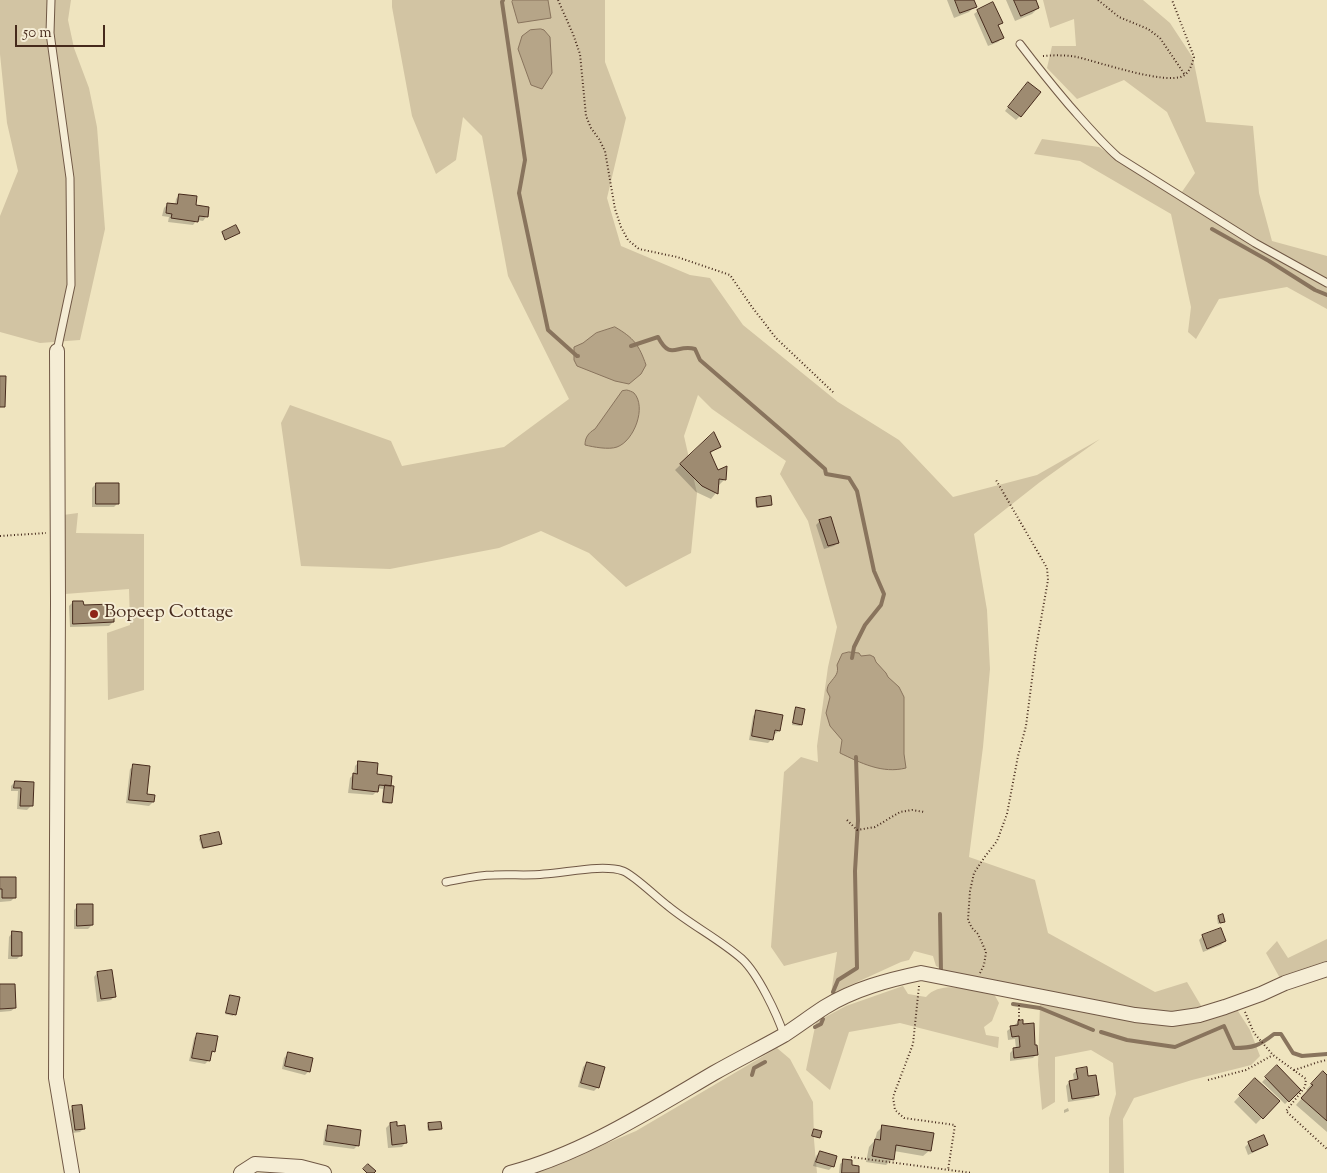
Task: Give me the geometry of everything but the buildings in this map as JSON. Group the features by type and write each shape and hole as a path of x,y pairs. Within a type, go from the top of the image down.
{"street":[{"path":"57,352 56,1078 72,1173"},
{"path":"510,1173 526,1169 577,1149 784,1035 826,1006 866,987 902,977 921,974 1135,1015 1172,1018 1199,1015 1327,969"},
{"path":"241,1173 255,1164 301,1167 324,1173"}],"lane":[{"path":"51,0 50,33 70,178 71,285 57,352"},
{"path":"1020,44 1089,129 1118,157 1255,243 1327,283"},
{"path":"446,882 492,875 543,874 607,868 624,871 670,908 743,960 753,973 778,1018 784,1035"}],"path":[{"path":"558,0 580,54 586,116 605,151 615,209 628,240 639,249 677,257 730,275 776,338 834,393"},
{"path":"1098,0 1120,17 1148,29 1160,38 1185,75"},
{"path":"1030,58 1055,55 1076,57 1162,77 1185,75 1194,57 1172,0"},
{"path":"975,984 984,965 986,952 978,934 968,920 970,891 974,873 997,841 1007,814 1026,726 1036,648 1048,580 1047,568 996,480"},
{"path":"0,536 58,533"},
{"path":"847,820 857,830 863,830 875,827 900,812 912,810 924,812"},
{"path":"921,974 917,995 913,1044 893,1101 895,1110 904,1118 955,1125 948,1170"},
{"path":"1240,1000 1254,1033 1273,1055 1306,1078 1305,1087 1286,1111 1327,1149"},
{"path":"1019,1007 1019,1020"},
{"path":"1208,1080 1246,1070 1273,1055"},
{"path":"1294,1070 1327,1060"},
{"path":"851,1157 972,1173"}],"shaded area":[{"path":"0,0 71,0 68,20 74,48 89,88 97,127 105,229 80,340 40,343 0,332 0,216 18,171 7,123 0,54"},
{"path":"392,0 605,0 605,62 626,118 607,198 621,246 690,275 710,278 743,325 838,402 899,440 953,497 1037,475 1100,439 1040,482 974,534 987,610 990,669 983,747 969,857 1035,880 1048,933 1155,992 1187,982 1203,1009 1170,1014 1142,1012 954,973 936,966 933,956 914,951 909,960 831,994 837,952 784,966 771,947 784,772 801,757 818,762 817,746 828,667 837,627 808,521 780,474 786,461 712,409 698,395 699,392 684,436 697,493 691,553 626,587 589,553 541,531 499,548 390,569 301,566 281,423 290,405 391,441 402,466 504,447 569,399 508,276 482,136 463,117 456,160 436,174 412,116"},
{"path":"513,0 548,0 551,18 518,23"},
{"path":"1043,0 1143,0 1170,23 1193,58 1206,122 1253,126 1259,193 1272,241 1327,256 1327,309 1287,287 1219,299 1196,339 1188,332 1191,307 1171,214 1080,161 1034,154 1042,139 1099,147 1177,199 1195,173 1167,112 1124,80 1077,99 1047,68 1052,46 1076,46 1074,19 1050,28"},
{"path":"541,29 550,37 552,73 542,89 531,85 518,49 522,36 530,30"},
{"path":"615,327 635,343 646,365 641,374 629,384 615,381 577,366 574,360 574,347 596,333"},
{"path":"627,390 634,393 638,399 639,406 637,423 629,438 623,444 614,448 585,445 589,434 595,429 622,391"},
{"path":"78,513 76,533 144,534 144,690 108,700 107,633 130,625 129,589 65,594 63,515"},
{"path":"849,652 859,653 861,656 870,655 874,657 888,677 899,687 904,697 904,754 906,768 880,769 840,753 842,740 830,726 826,713 830,697 827,690 837,673 837,665 842,654"},
{"path":"1327,939 1327,963 1281,980 1266,953 1277,941 1288,958"},
{"path":"903,986 908,994 926,997 932,992 949,987 994,994 999,1003 992,1021 984,1027 986,1035 999,1037 998,1048 900,1023 849,1032 830,1090 806,1070 816,1022 846,1006"},
{"path":"1040,1004 1121,1018 1189,1024 1236,1008 1250,1030 1260,1056 1251,1065 1192,1080 1134,1098 1123,1119 1124,1173 1109,1173 1109,1118 1116,1094 1113,1063 1091,1050 1055,1057 1055,1102 1042,1110 1038,1065"},
{"path":"777,1048 790,1059 813,1102 817,1173 523,1173 579,1155 636,1131"}],"waterway":[{"path":"503,0 525,160 519,193 548,330 578,356"},
{"path":"1212,229 1269,261 1315,290 1327,295"},
{"path":"631,346 658,337 667,349 695,349 700,360 825,469 826,474 849,478 857,491 874,571 884,594 881,605 865,625 854,647 852,658"},
{"path":"833,992 838,980 857,968 855,871 858,821 856,757"},
{"path":"940,914 941,972"},
{"path":"1013,1004 1040,1008 1093,1030"},
{"path":"815,1027 821,1024 823,1019"},
{"path":"1101,1032 1127,1040 1175,1047 1224,1026 1234,1048 1256,1046 1274,1034 1281,1034 1293,1053 1302,1056 1327,1054"},
{"path":"752,1075 754,1068 765,1062"}],"place":[{"name":"Bopeep Cottage","path":"94,614"}]}
